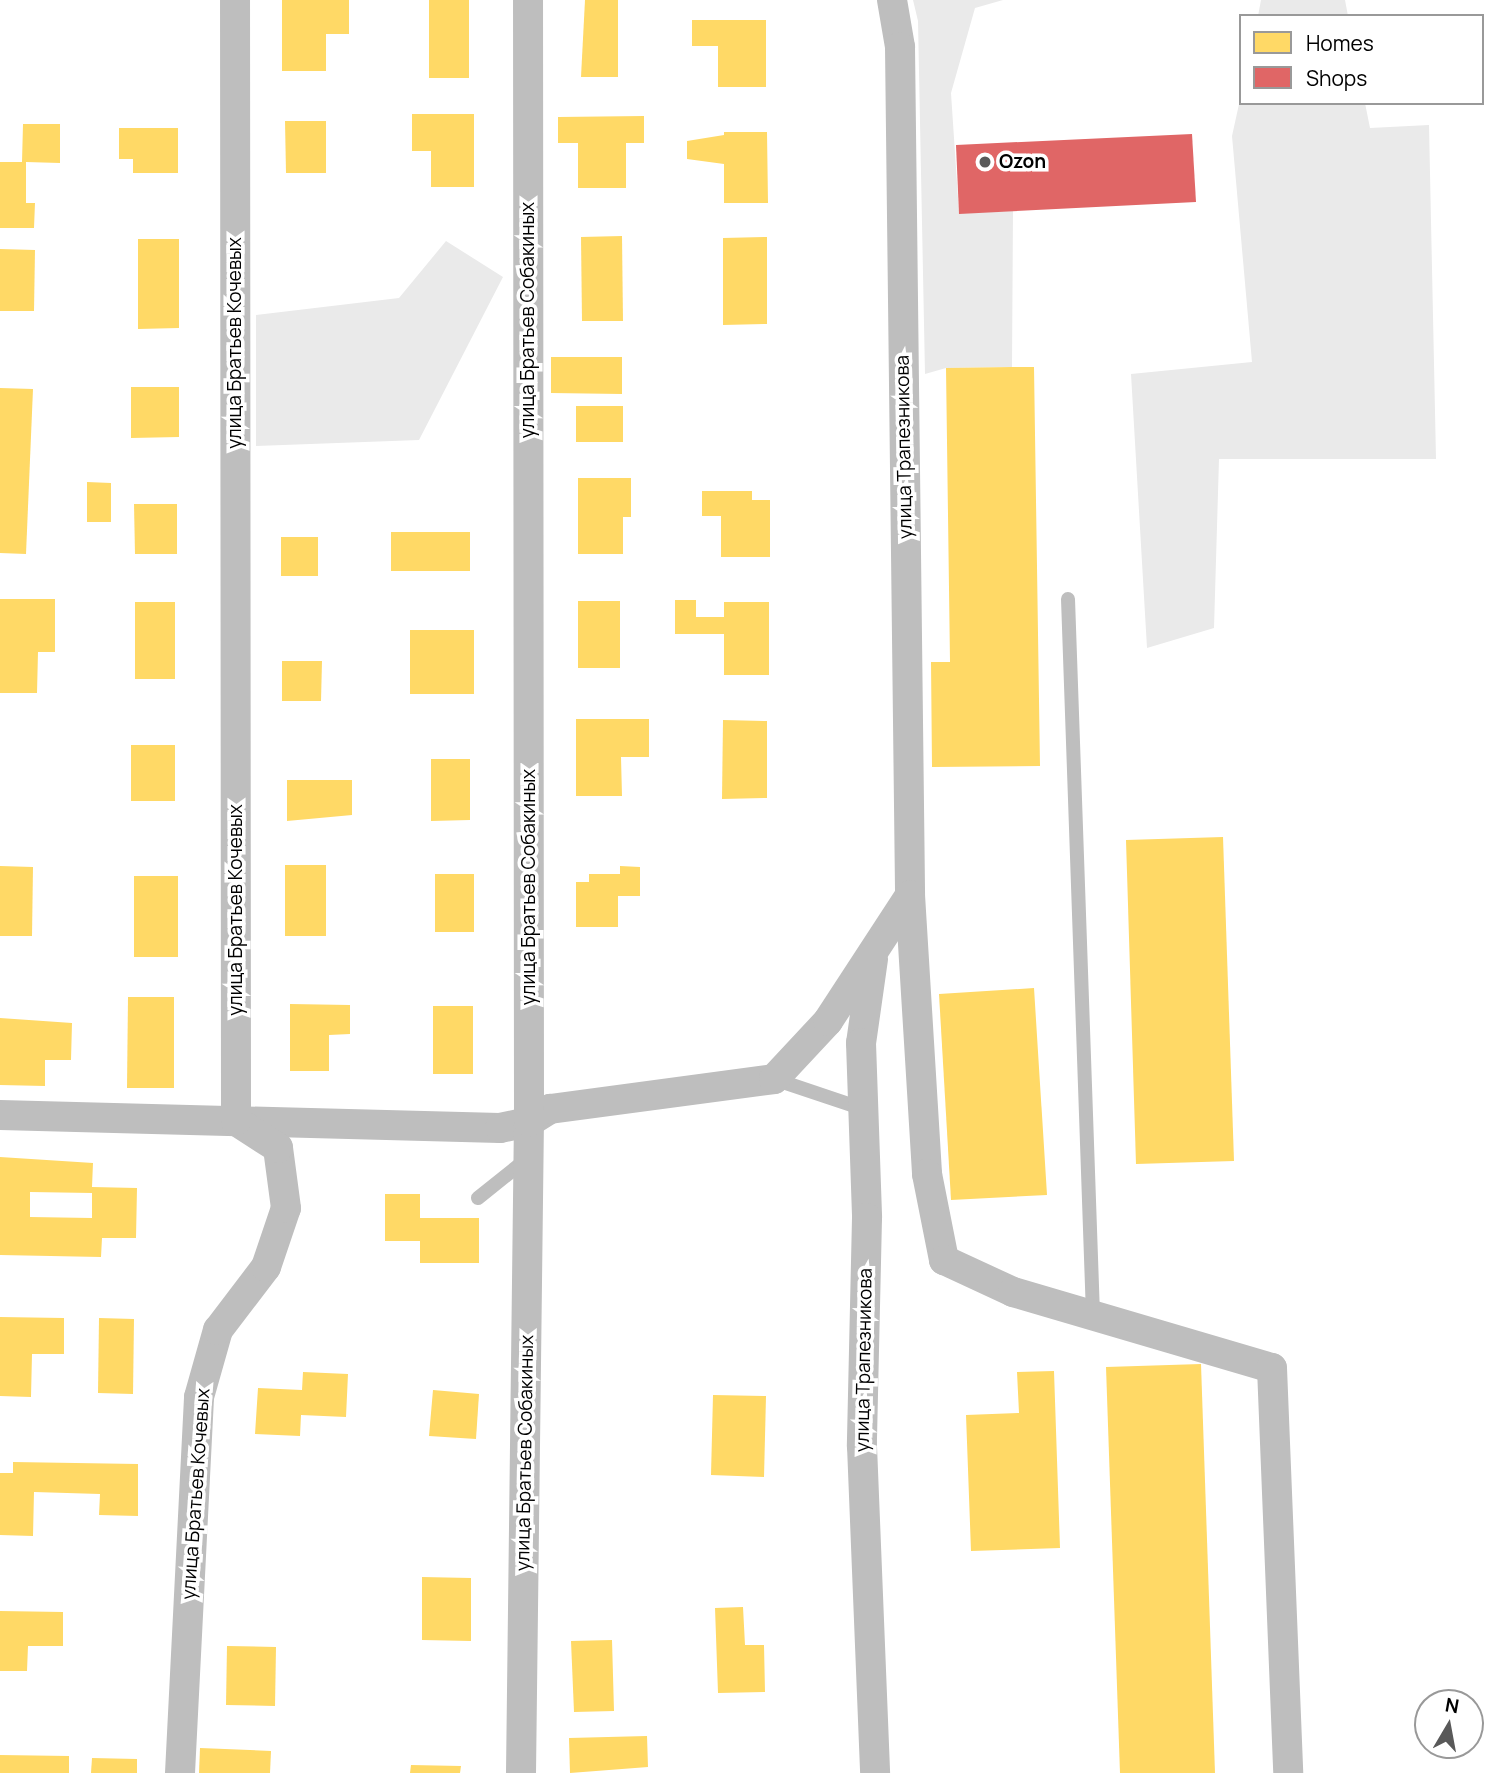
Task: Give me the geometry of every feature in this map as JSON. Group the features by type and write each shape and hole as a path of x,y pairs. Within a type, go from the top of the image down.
{"street":[{"name":"улица Братьев Кочевых","path":"180,1773 199,1397 218,1330 265,1267 286,1208 278,1149 236,1121 235,0"},
{"name":"улица Братьев Собакиных","path":"521,1773 529,1158 528,0"},
{"name":"улица Трапезникова","path":"892,0 900,47 909,895 927,1174 944,1260 1013,1292 1093,1315"},
{"path":"0,1115 500,1128 529,1122 550,1109 774,1079 828,1021 909,895"},
{"name":"улица Трапезникова","path":"874,948 861,1043 867,1218 862,1446 875,1773"},
{"path":"1093,1315 1272,1368 1288,1773"}],"lane":[{"path":"1068,598 1093,1315"},
{"path":"774,1079 863,1109"},
{"path":"478,1198 529,1158"}],"shaded area":[{"path":"913,0 1003,0 975,8 951,93 959,213 1013,211 1012,367 946,368 925,374 918,21"},
{"path":"1261,0 1345,0 1348,14 1258,14"},
{"path":"1239,104 1365,105 1370,128 1429,125 1436,459 1219,459 1214,628 1147,648 1131,374 1252,362 1232,136"},
{"path":"446,241 503,277 419,440 256,446 256,315 399,298"}],"building: Homes":[{"path":"282,0 349,0 349,34 326,34 326,71 282,71"},
{"path":"429,0 469,0 469,78 429,78"},
{"path":"585,0 618,0 618,77 581,77"},
{"path":"692,20 766,20 766,87 718,87 718,46 692,46"},
{"path":"412,114 474,114 474,187 431,187 431,151 412,151"},
{"path":"644,116 644,143 626,143 626,188 578,188 578,143 558,143 558,117"},
{"path":"285,121 326,121 326,173 286,173"},
{"path":"23,124 60,124 60,163 26,162 26,203 35,203 34,228 0,228 0,162 22,162"},
{"path":"119,128 178,128 178,173 133,173 133,159 119,159"},
{"path":"724,132 767,132 768,203 724,203 724,164 687,159 687,141 724,135"},
{"path":"622,236 623,321 582,321 581,237"},
{"path":"767,237 767,324 723,325 723,238"},
{"path":"138,239 179,239 179,328 138,329"},
{"path":"0,249 35,250 34,311 0,311"},
{"path":"551,357 622,357 622,394 551,393"},
{"path":"1034,367 1040,766 932,767 931,662 950,662 946,368"},
{"path":"131,387 179,387 179,437 131,438"},
{"path":"0,388 33,389 26,554 0,553"},
{"path":"576,406 623,406 623,442 576,442"},
{"path":"578,478 631,478 631,517 623,517 623,554 578,554"},
{"path":"87,482 111,483 111,522 87,522"},
{"path":"702,491 752,491 752,500 770,500 770,557 721,557 721,516 702,516"},
{"path":"134,504 177,504 177,554 135,554"},
{"path":"391,532 470,532 470,571 391,571"},
{"path":"281,537 318,537 318,576 281,576"},
{"path":"0,599 55,599 55,652 38,652 37,693 0,693"},
{"path":"675,600 696,600 696,617 724,617 724,602 769,602 769,675 724,675 724,634 675,634"},
{"path":"578,601 620,601 620,668 578,668"},
{"path":"135,602 175,602 175,679 135,679"},
{"path":"410,630 474,630 474,694 410,694"},
{"path":"282,661 322,661 321,701 282,701"},
{"path":"576,719 649,719 649,757 621,757 622,796 576,796"},
{"path":"723,720 767,721 767,798 722,799"},
{"path":"131,745 175,745 175,801 131,801"},
{"path":"431,759 470,759 470,820 431,821"},
{"path":"287,780 352,780 352,815 287,821"},
{"path":"1223,837 1234,1161 1136,1164 1126,840"},
{"path":"285,865 326,865 326,936 285,936"},
{"path":"0,866 33,867 32,936 0,936"},
{"path":"620,866 640,867 640,896 618,896 618,927 576,927 576,882 589,882 589,874 620,874"},
{"path":"435,874 474,874 474,932 435,932"},
{"path":"134,876 178,876 178,957 134,957"},
{"path":"1034,988 1047,1195 951,1200 939,994"},
{"path":"128,997 174,997 174,1088 127,1088"},
{"path":"290,1004 350,1005 350,1034 329,1035 329,1071 290,1071"},
{"path":"433,1006 473,1006 473,1074 433,1074"},
{"path":"0,1018 72,1023 71,1060 45,1060 45,1086 0,1085"},
{"path":"0,1157 93,1163 92,1187 137,1188 136,1238 102,1238 101,1257 0,1255","holes":["30,1192 92,1193 92,1218 30,1217"]},
{"path":"385,1194 420,1194 420,1218 479,1218 479,1263 420,1263 420,1241 385,1241"},
{"path":"0,1317 64,1318 64,1354 32,1354 31,1397 0,1396"},
{"path":"99,1318 134,1319 133,1394 98,1393"},
{"path":"1201,1364 1215,1773 1120,1773 1106,1367"},
{"path":"1054,1371 1060,1548 971,1551 966,1415 1019,1413 1017,1372"},
{"path":"303,1372 348,1374 346,1417 301,1415 300,1436 255,1434 258,1388 302,1390"},
{"path":"433,1390 479,1394 476,1439 429,1436"},
{"path":"713,1395 766,1396 764,1477 711,1475"},
{"path":"13,1462 138,1464 138,1516 99,1515 100,1494 34,1492 33,1536 0,1535 0,1473 13,1473"},
{"path":"422,1577 471,1578 471,1641 422,1640"},
{"path":"743,1607 745,1645 764,1645 765,1692 718,1693 715,1608"},
{"path":"0,1611 63,1612 63,1646 28,1646 27,1671 0,1671"},
{"path":"612,1640 614,1711 574,1712 571,1641"},
{"path":"227,1646 276,1647 275,1706 226,1705"},
{"path":"647,1736 648,1767 570,1773 569,1738"},
{"path":"200,1748 271,1751 270,1773 199,1773"},
{"path":"0,1755 69,1756 69,1773 0,1773"},
{"path":"92,1758 137,1759 137,1773 91,1773"},
{"path":"411,1765 461,1766 460,1773 410,1773"}],"building: Shops":[{"path":"1192,134 1196,202 959,214 956,145"}],"place":[{"name":"Ozon","path":"985,162"}]}
